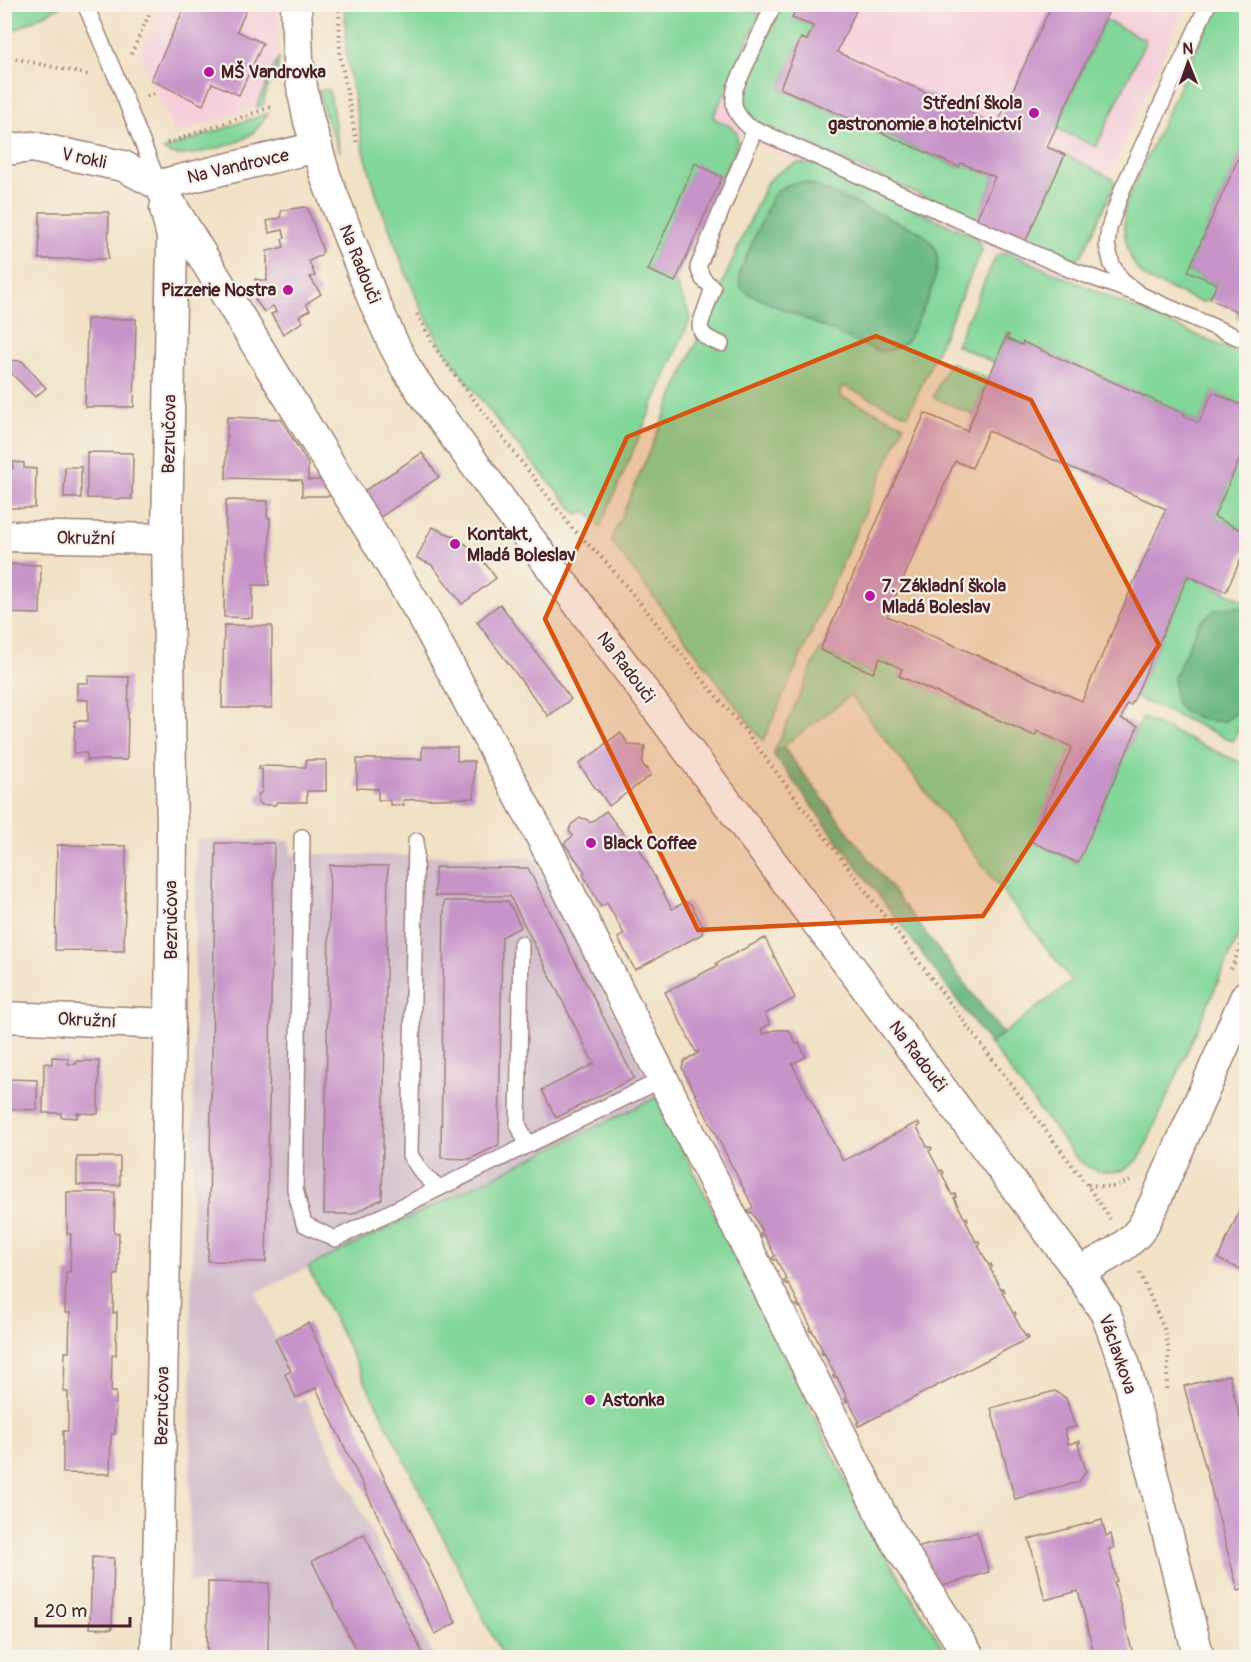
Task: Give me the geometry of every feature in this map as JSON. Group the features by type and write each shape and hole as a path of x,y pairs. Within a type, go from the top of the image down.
{"street":[{"name":"Na Radouči","path":"296,4 296,31 303,93 317,147 338,210 373,299 393,343 422,392 1079,1272"},
{"name":"V rokli","path":"4,150 32,147 123,166 159,185"},
{"name":"Na Vandrovce","path":"159,185 317,147"},
{"name":"Bezručova","path":"156,1658 172,833 167,539 172,237 159,185"},
{"path":"159,185 423,617 545,844 888,1528 970,1658"},
{"name":"Okružní","path":"4,537 167,539"},
{"path":"1079,1272 1127,1243 1141,1229 1246,996"},
{"name":"Okružní","path":"4,1017 170,1024"},
{"name":"Václavkova","path":"1079,1272 1106,1314 1125,1365 1199,1658"}],"lane":[{"path":"85,4 159,185"},
{"path":"774,4 736,86 735,111 748,126 1059,265 1141,295 1246,341"},
{"path":"1141,295 1122,282 1112,265 1107,245 1109,228 1122,190 1208,4"},
{"path":"721,344 705,336 700,330 712,288 703,279 698,267 755,129"},
{"path":"302,837 295,1189 304,1224 335,1239 663,1079"},
{"path":"416,841 410,1155 422,1173 438,1188"},
{"path":"521,944 518,1124 527,1145"}],"path":[{"path":"129,57 154,4"},
{"path":"339,4 340,55 357,144"},
{"path":"4,56 118,81"},
{"path":"142,87 150,106"},
{"path":"163,134 167,143 271,107"},
{"path":"412,306 439,354 572,528 606,562 746,732 1073,1166 1127,1243 1165,1331 1169,1352 1166,1392"},
{"path":"1241,1330 1246,1350"}],"highlighted area":[{"path":"876,336 1031,400 1159,645 983,916 698,930 545,619 627,437"}],"shaded area":[{"name":"MŠ Vandrovka","path":"163,5 278,5 279,57 256,107 175,135 139,55"},
{"path":"752,5 1186,5 1061,281 700,119"},
{"path":"196,839 290,841 291,854 533,857 657,1097 256,1293 274,1339 289,1369 282,1373 298,1403 305,1399 434,1657 207,1657 208,1582 189,1582"}],"green space":[{"path":"5,4 63,4 63,5 5,35"},
{"path":"739,4 760,14 713,118 732,127 737,133 734,153 722,177 696,164 648,270 675,282 691,317 600,527 586,510 578,515 507,433 438,340 419,303 377,196 363,147 346,54 345,5"},
{"path":"782,5 798,5 793,18 813,26 807,40 801,39 780,88 958,167 961,163 995,177 976,220 750,117 743,105 745,85"},
{"path":"1217,5 1246,5 1246,141 1188,271 1217,284 1210,299 1200,302 1152,282 1141,274 1131,257 1125,237 1124,207"},
{"path":"1105,20 1146,40 1096,147 1056,128"},
{"path":"279,57 276,83 269,82 263,105 256,107"},
{"path":"329,89 340,152 318,91"},
{"path":"268,113 252,133 232,144 187,155 163,150"},
{"path":"1065,155 1113,179 1115,184 1082,255 1075,259 1068,259 1025,242"},
{"path":"797,163 814,164 973,236 982,250 908,415 843,386 840,396 904,425 763,741 611,541 698,338 708,330 708,316 767,182 781,171"},
{"path":"800,182 811,184 920,232 934,246 937,255 935,280 908,340 901,346 877,351 747,293 742,288 739,281 740,271 770,201 782,187"},
{"path":"1007,252 1246,357 1246,407 1213,392 1199,423 1184,416 1185,414 1023,342 1022,345 1007,339 1009,335 1007,334 995,363 956,345 996,256"},
{"path":"1245,295 1246,323 1238,318 1237,313"},
{"path":"949,362 988,379 973,415 933,397"},
{"path":"1246,445 1246,532 1214,517"},
{"path":"1188,576 1246,601 1246,714 1233,741 1135,697"},
{"path":"1238,606 1246,610 1246,696 1239,711 1225,721 1207,721 1183,712 1175,701 1174,678 1199,623 1215,610"},
{"path":"820,650 873,673 880,658 902,669 899,676 1035,736 1037,731 1072,747 1031,841 1077,863 1142,718 1246,765 1246,918 1143,1152 1129,1167 1120,1171 1103,1172 1094,1170 1077,1159 990,1044 1072,981 851,695 773,754"},
{"path":"783,747 1003,1034 990,1044 773,754"},
{"name":"Astonka","path":"657,1097 871,1532 949,1657 503,1657 308,1267"}],"building":[{"path":"186,4 249,4 237,31 263,43 239,95 212,83 203,105 151,80"},
{"path":"798,4 859,4 837,52 997,125 1052,4 1112,4 1047,147 1065,155 1025,242 976,220 995,177 961,163 959,167 780,88 801,38 807,40 813,26 792,18"},
{"path":"1246,141 1246,296 1238,312 1210,299 1217,284 1188,271"},
{"path":"695,163 722,177 675,282 648,270"},
{"path":"305,207 308,209 323,251 320,256 309,261 315,276 310,277 321,294 306,304 310,310 299,316 303,322 283,334 271,314 276,312 273,306 264,312 255,299 264,293 255,279 267,281 267,251 284,247 283,230 269,233 267,221 280,218 283,210"},
{"path":"40,212 109,212 108,259 39,259"},
{"path":"87,319 136,319 134,407 85,407"},
{"name":"7. Základní škola Mladá Boleslav","path":"1007,334 1009,335 1007,339 1022,345 1023,342 1185,414 1184,416 1199,423 1213,392 1246,407 1246,445 1214,517 1246,532 1246,547 1226,592 1188,576 1135,697 1131,705 1127,704 1121,719 1138,726 1078,863 1030,841 1072,747 1037,731 1035,736 899,676 902,669 880,658 873,673 820,650 925,413 967,431","holes":["988,431 1166,509 1082,701 887,616 955,461 972,468"]},
{"path":"4,360 22,361 46,388 35,397 4,366"},
{"path":"227,417 281,419 308,464 308,480 331,480 339,496 302,496 302,480 226,478"},
{"path":"87,452 133,453 132,499 87,498"},
{"path":"422,453 439,477 379,518 364,491"},
{"path":"13,462 24,463 24,468 36,469 35,508 4,508 4,468 13,468"},
{"path":"65,467 81,467 81,498 64,498"},
{"path":"226,500 268,501 269,585 253,585 252,618 224,617"},
{"path":"432,527 453,536 470,547 496,578 462,604 432,565 417,558"},
{"path":"4,564 41,565 40,614 4,613"},
{"path":"500,604 571,699 548,716 477,622"},
{"path":"224,625 272,626 272,708 222,708"},
{"path":"88,676 129,677 127,760 87,760 87,753 74,753 75,721 88,721 88,700 77,699 77,683 88,683"},
{"path":"620,733 629,745 645,746 642,763 651,775 609,806 579,764"},
{"path":"422,747 457,747 457,761 474,761 474,798 403,800 404,805 390,805 390,800 378,800 378,789 357,788 357,759 422,759"},
{"path":"306,760 326,760 326,791 307,791 307,802 277,802 275,805 262,805 258,802 258,795 262,792 262,769 259,769 259,766 306,767"},
{"path":"606,811 628,840 638,846 672,909 685,902 691,904 703,927 702,934 635,970 618,938 624,934 607,903 601,907 583,874 585,872 564,843 573,836 569,831 571,825 580,818 590,823"},
{"path":"216,843 274,843 266,1262 208,1261"},
{"path":"57,845 126,846 124,951 55,950"},
{"path":"330,865 388,866 382,1199 353,1214 324,1214"},
{"path":"435,867 528,868 634,1078 556,1118 542,1090 594,1064 510,896 435,896"},
{"path":"444,901 508,901 521,927 502,937 499,1145 470,1159 441,1158"},
{"path":"765,938 795,998 765,1014 770,1024 761,1029 763,1034 775,1030 789,1030 796,1044 799,1043 806,1057 792,1064 843,1161 918,1123 920,1125 917,1127 928,1148 932,1149 929,1151 940,1172 942,1170 944,1173 942,1174 952,1195 955,1194 954,1198 965,1219 967,1217 966,1221 976,1242 979,1241 978,1245 989,1266 991,1264 990,1268 1001,1289 1005,1291 1002,1292 1013,1313 1015,1312 1014,1315 1025,1336 1029,1338 858,1426 859,1421 848,1400 846,1402 847,1398 837,1377 834,1378 835,1375 824,1353 821,1352 823,1351 812,1330 809,1329 811,1327 800,1306 796,1305 799,1304 788,1283 784,1281 787,1280 776,1259 772,1258 775,1256 764,1235 761,1237 760,1234 763,1233 752,1212 748,1211 753,1207 682,1068 684,1061 699,1053 696,1052 665,992 717,966 716,963"},
{"path":"52,1057 68,1058 68,1064 76,1064 77,1061 99,1061 98,1114 77,1113 77,1118 61,1117 61,1113 43,1113 44,1063 52,1064"},
{"path":"7,1079 37,1080 37,1110 7,1109"},
{"path":"77,1157 120,1157 120,1185 77,1185"},
{"path":"67,1192 115,1192 114,1233 119,1233 118,1275 114,1275 113,1313 117,1312 116,1355 112,1355 111,1392 116,1392 115,1434 111,1434 110,1474 63,1473 63,1431 68,1431 68,1392 64,1392 65,1352 69,1352 70,1313 65,1313 66,1272 70,1272 71,1234 67,1234"},
{"path":"1246,1196 1246,1272 1218,1259"},
{"path":"308,1323 456,1623 435,1634 316,1388 296,1398 285,1374 291,1371 275,1339"},
{"path":"1229,1375 1246,1441 1246,1589 1238,1591 1184,1386"},
{"path":"1055,1391 1066,1398 1076,1427 1065,1429 1068,1444 1080,1441 1078,1444 1086,1471 1079,1482 1015,1499 991,1408"},
{"path":"1102,1520 1106,1536 1111,1534 1114,1548 1109,1549 1117,1581 1114,1582 1134,1658 1095,1658 1078,1591 1045,1600 1029,1539"},
{"path":"977,1532 989,1572 939,1587 916,1548"},
{"path":"364,1534 425,1658 360,1658 312,1561"},
{"path":"92,1557 114,1558 112,1629 90,1628"},
{"path":"208,1582 269,1583 268,1658 207,1658"}],"place":[{"name":"MŠ Vandrovka","path":"209,72"},
{"name":"Střední škola gastronomie a hotelnictví","path":"1034,113"},
{"name":"Pizzerie Nostra","path":"288,290"},
{"name":"Kontakt, Mladá Boleslav","path":"455,544"},
{"name":"7. Základní škola Mladá Boleslav","path":"870,596"},
{"name":"Black Coffee","path":"591,843"},
{"name":"Astonka","path":"590,1400"}]}
